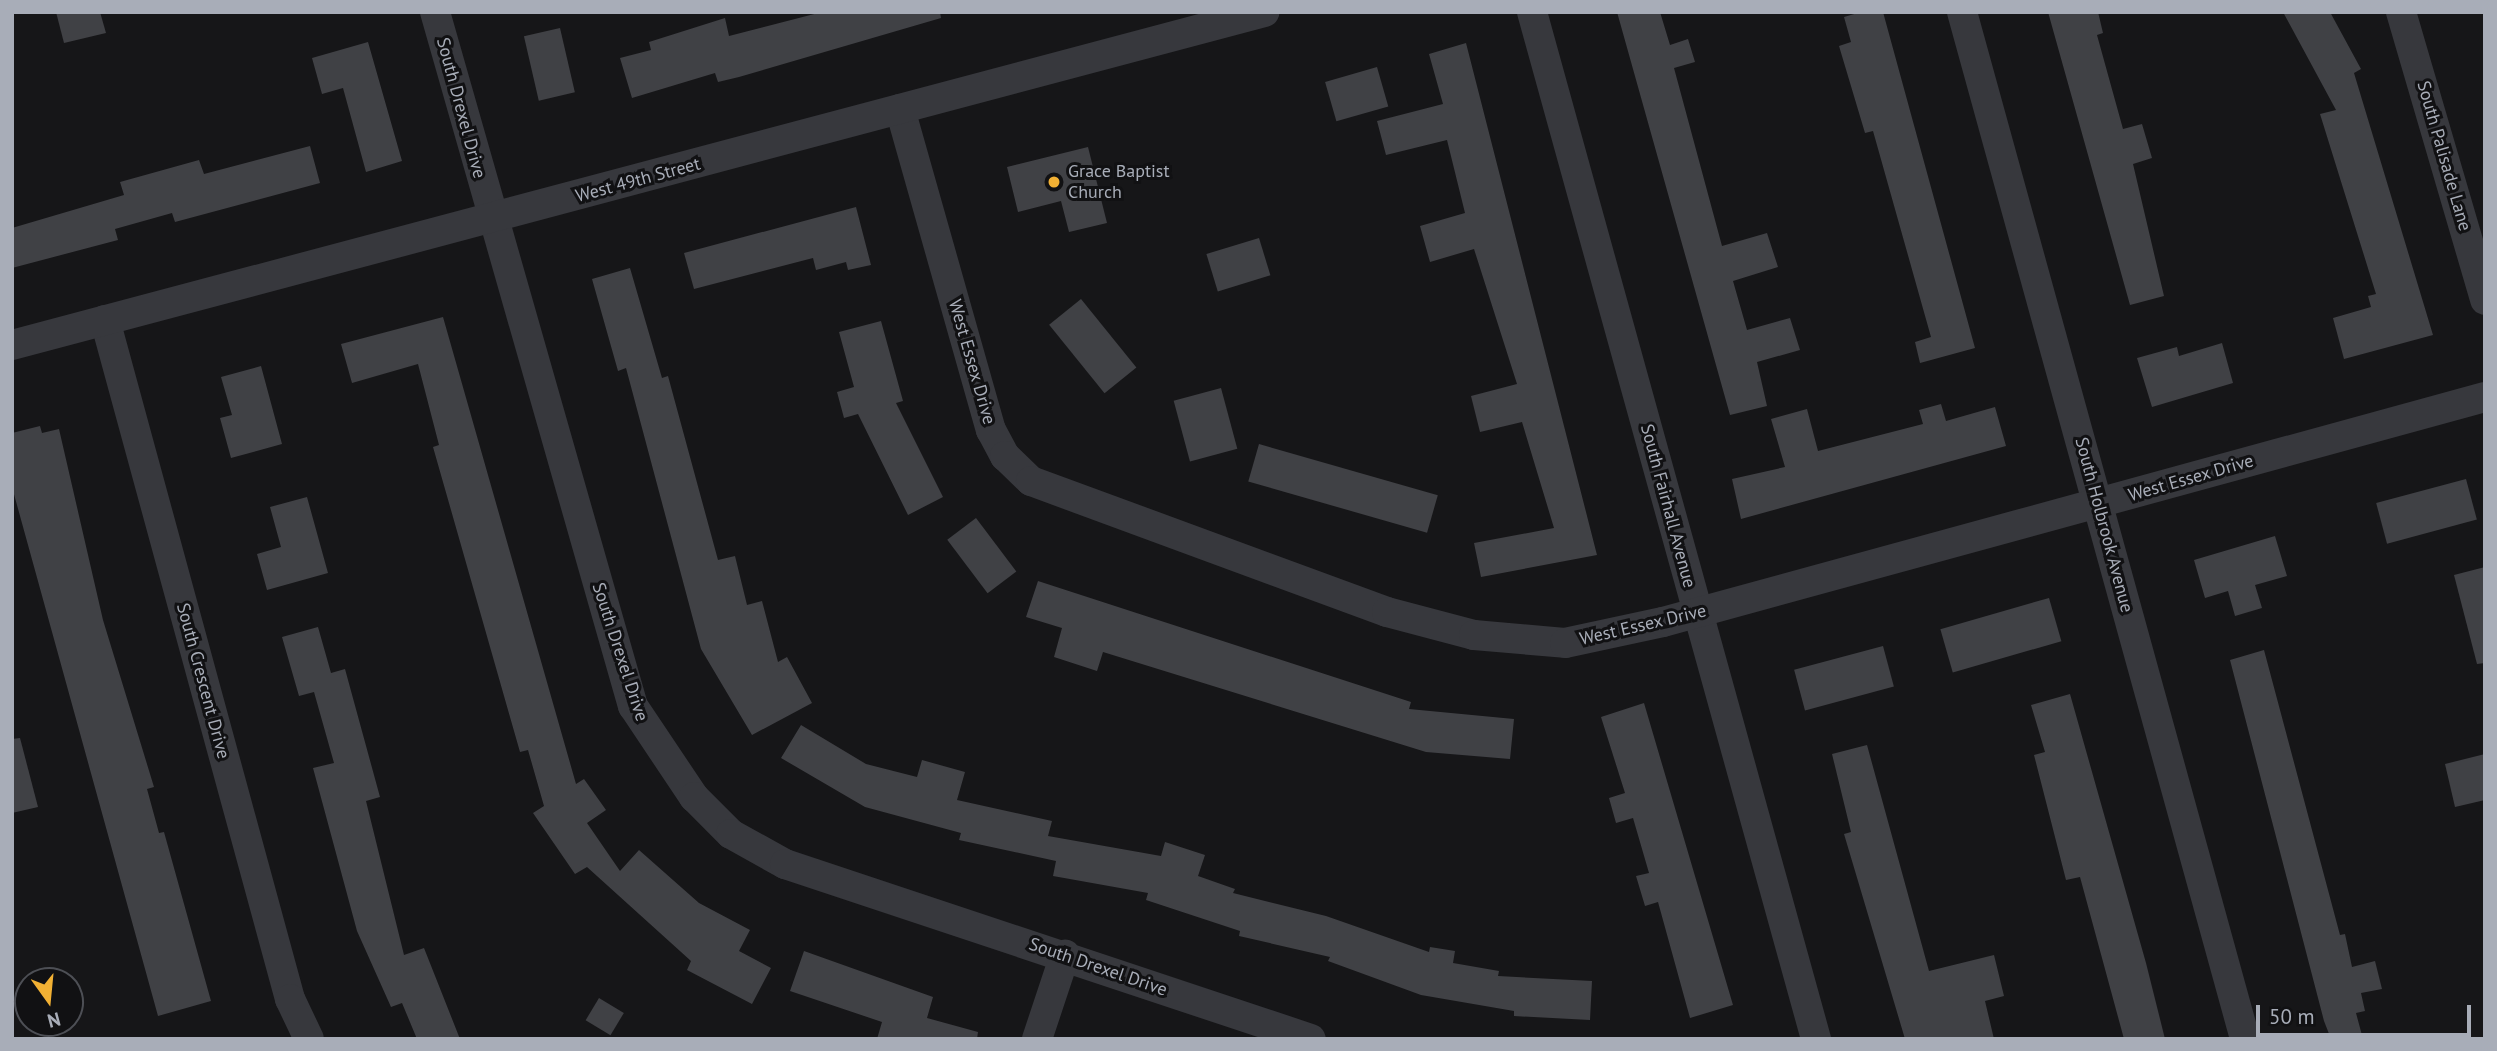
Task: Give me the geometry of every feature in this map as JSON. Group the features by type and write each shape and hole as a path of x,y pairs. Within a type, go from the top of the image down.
{"street":[{"name":"South Drexel Drive","path":"435,12 633,706 664,759 732,834 763,854 1311,1039"},
{"name":"West 49th Street","path":"12,345 1264,12"},
{"name":"South Fairhall Avenue","path":"1532,12 1816,1039"},
{"name":"South Holbrook Avenue","path":"1962,12 2245,1039"},
{"name":"South Palisade Lane","path":"2401,12 2485,300"},
{"name":"West Essex Drive","path":"900,109 991,430 1004,456 1031,481 1387,612 1474,635 1565,643 1697,613 2485,397"},
{"name":"South Crescent Drive","path":"105,320 290,999 309,1039"},
{"path":"1037,1039 1065,956"}],"building":[{"path":"56,12 100,12 106,33 64,43"},
{"path":"822,12 940,12 941,18 739,77 718,82 715,73 632,98 620,58 651,50 649,42 725,18 729,36"},
{"path":"1617,12 1660,12 1670,45 1688,39 1695,62 1674,68 1722,246 1767,233 1778,267 1733,281 1747,330 1790,318 1800,350 1757,362 1767,406 1730,415"},
{"path":"1861,12 1883,12 1975,348 1920,363 1915,342 1931,337 1873,131 1865,133 1839,46 1851,42 1844,17"},
{"path":"2048,12 2098,12 2103,33 2097,35 2123,129 2142,124 2152,158 2133,164 2164,296 2130,305"},
{"path":"2283,12 2330,12 2361,69 2354,73 2433,335 2344,359 2333,318 2371,307 2368,296 2376,294 2320,114 2336,110"},
{"path":"560,28 575,92 539,101 524,36"},
{"path":"368,42 402,161 366,172 343,88 322,94 312,58"},
{"path":"1466,43 1597,555 1481,577 1474,543 1554,528 1522,422 1480,432 1471,396 1517,384 1474,249 1430,262 1420,226 1465,213 1447,140 1386,155 1377,121 1443,104 1429,54"},
{"path":"1377,67 1388,106 1336,121 1325,82"},
{"path":"310,146 320,183 175,222 172,213 115,229 118,240 12,268 12,228 124,195 120,182 199,160 204,174"},
{"name":"Grace Baptist Church","path":"1088,147 1107,223 1069,232 1061,201 1018,212 1007,167"},
{"path":"856,207 871,265 848,270 846,262 816,270 813,258 694,289 684,253"},
{"path":"1259,238 1270,275 1218,291 1206,254"},
{"path":"630,268 662,378 668,376 718,560 735,556 747,605 762,601 778,662 787,657 812,703 752,735 701,649 626,368 618,371 592,279"},
{"path":"1081,299 1136,367 1105,393 1049,325"},
{"path":"443,317 576,784 584,779 606,810 587,823 620,871 639,850 699,903 750,930 739,951 771,968 752,1004 687,970 691,961 587,867 575,874 533,813 544,806 528,750 520,752 433,447 439,445 418,364 352,383 341,344"},
{"path":"881,321 903,401 896,403 943,497 908,515 858,414 844,418 837,392 854,387 839,332"},
{"path":"2222,343 2233,383 2152,407 2137,358 2177,347 2179,356"},
{"path":"261,366 282,444 231,458 220,418 232,415 221,377"},
{"path":"1221,388 1237,449 1190,462 1174,401"},
{"path":"1941,404 1946,421 1995,407 2006,446 1741,519 1732,479 1785,467 1771,419 1807,409 1818,451 1923,424 1919,410"},
{"path":"40,426 42,433 59,429 103,620 154,787 147,789 159,833 164,832 211,1001 158,1016 12,487 12,433"},
{"path":"1259,444 1438,495 1427,533 1248,481"},
{"path":"2466,479 2477,520 2387,544 2376,503"},
{"path":"307,497 328,573 267,590 257,554 281,547 270,507"},
{"path":"976,518 1016,572 988,593 947,540"},
{"path":"2275,536 2287,576 2255,585 2262,608 2235,616 2228,591 2205,598 2194,560"},
{"path":"2485,567 2485,663 2477,664 2454,575"},
{"path":"1038,581 1411,702 1409,709 1514,719 1510,759 1426,752 1103,652 1097,671 1054,657 1062,628 1026,617"},
{"path":"2049,598 2061,641 1953,672 1940,629"},
{"path":"318,627 331,673 345,669 380,797 366,801 404,955 424,948 460,1039 417,1039 402,1003 391,1007 357,931 313,768 334,763 314,692 299,696 282,637"},
{"path":"1883,646 1894,687 1805,710 1794,670"},
{"path":"2264,650 2340,935 2345,934 2352,967 2375,961 2382,989 2361,993 2365,1011 2356,1013 2363,1039 2331,1039 2324,1021 2230,660"},
{"path":"2070,694 2165,1039 2124,1039 2080,877 2066,880 2034,755 2045,752 2031,705"},
{"path":"1644,703 1733,1005 1690,1018 1658,902 1645,906 1636,876 1649,873 1633,818 1616,823 1609,798 1625,793 1601,717"},
{"path":"801,725 866,764 917,777 922,760 965,772 957,800 1052,821 1048,836 1161,856 1165,842 1205,855 1198,876 1235,889 1233,893 1326,916 1429,952 1430,947 1455,951 1453,963 1499,971 1498,976 1592,981 1590,1020 1514,1016 1514,1011 1421,995 1328,961 1330,957 1239,936 1240,931 1146,900 1148,893 1053,876 1056,861 959,840 961,833 865,807 781,758"},
{"path":"20,738 38,807 12,813 12,739"},
{"path":"1867,745 1929,971 1994,955 2004,996 1985,1001 1994,1039 1905,1039 1844,834 1851,832 1832,754"},
{"path":"2485,754 2485,800 2455,807 2445,764"},
{"path":"804,951 933,997 927,1018 978,1032 977,1039 877,1039 882,1022 790,991"},
{"path":"599,998 624,1013 610,1035 586,1020"}],"place":[{"name":"Grace Baptist Church","path":"1054,182"}]}
